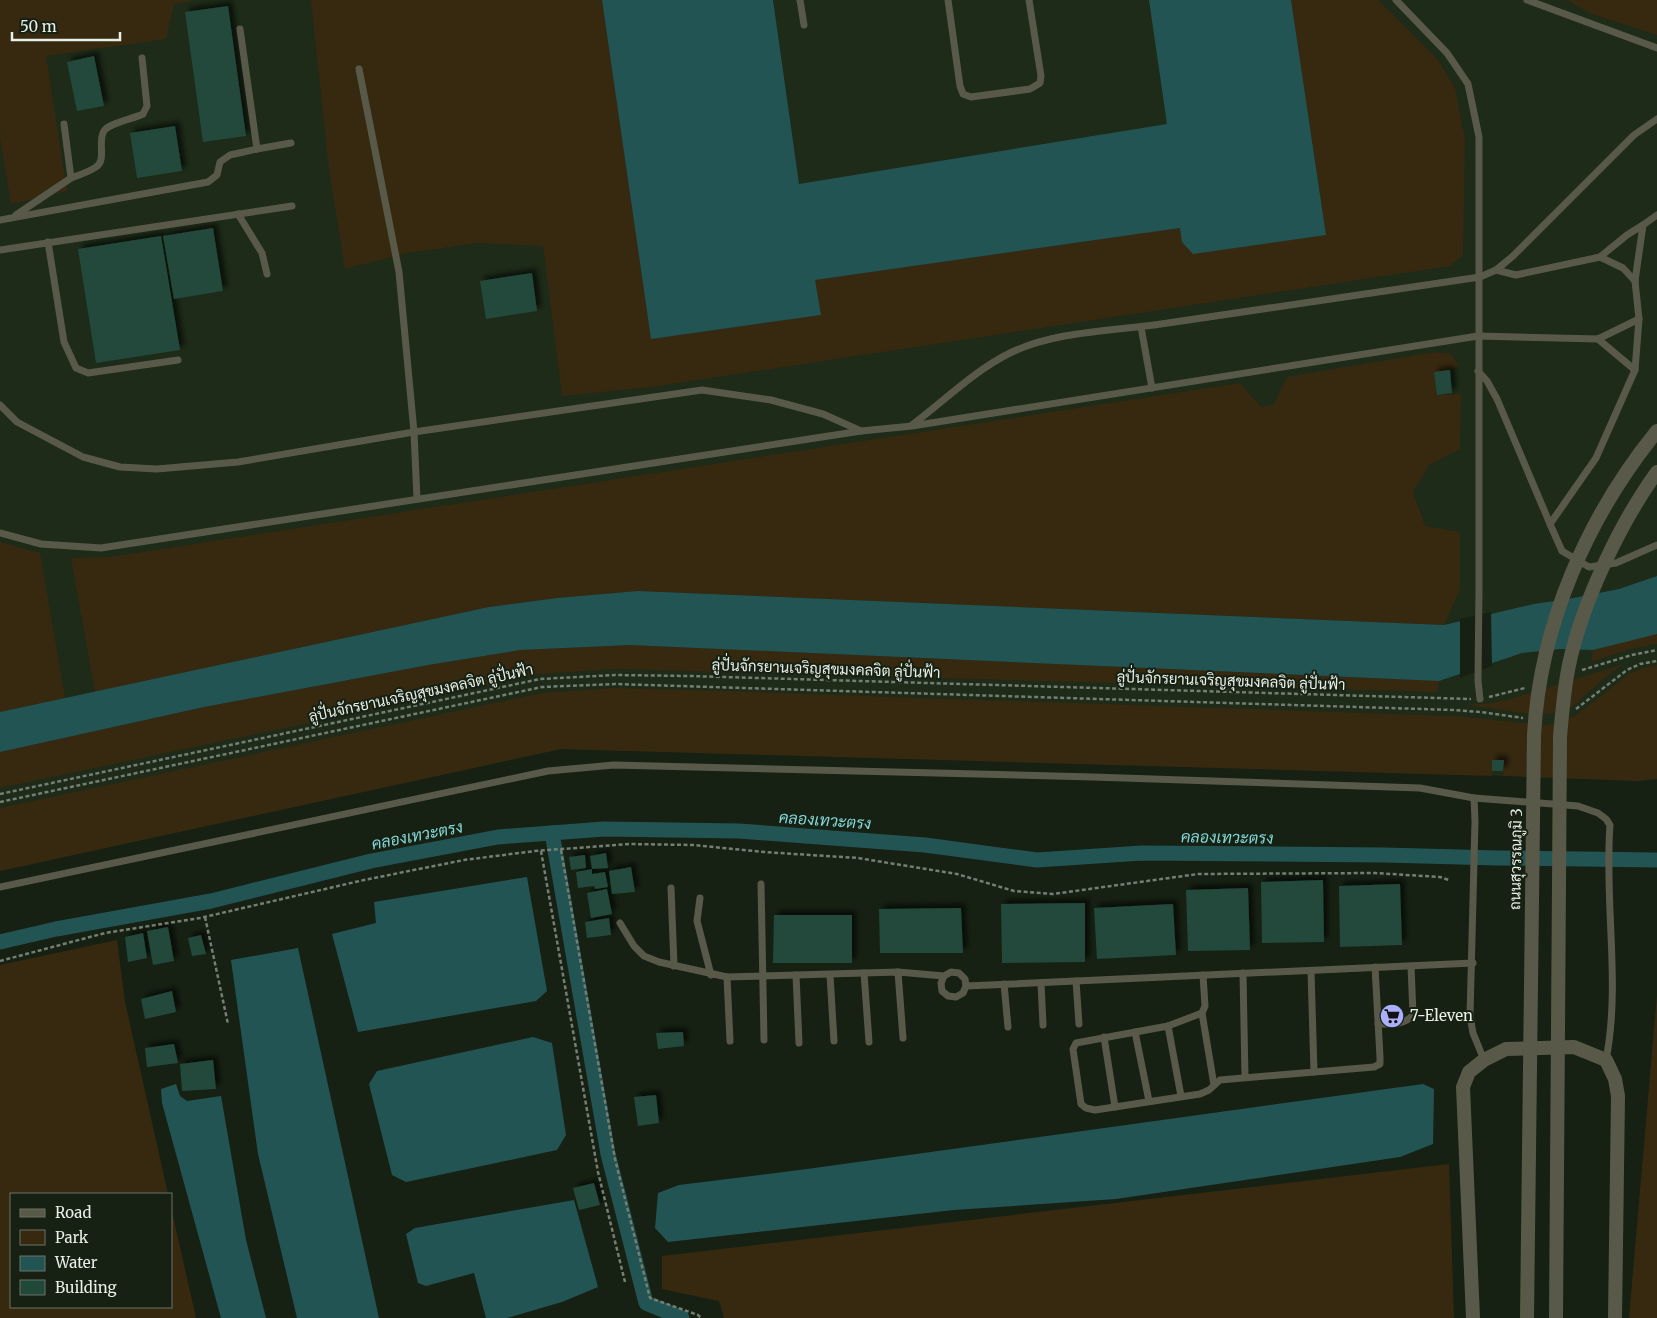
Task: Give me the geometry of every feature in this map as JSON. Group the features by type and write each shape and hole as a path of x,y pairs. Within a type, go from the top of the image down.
{"street":[{"name":"ถนนสุวรรณภูมิ 3","path":"1527,1318 1534,735 1539,684 1546,651 1575,566 1616,488 1657,431"},
{"path":"1556,1318 1560,757 1562,709 1569,663 1598,578 1637,502 1657,472"},
{"path":"1473,1318 1463,1087 1469,1072 1484,1060 1506,1048 1574,1047 1606,1060 1615,1079 1618,1096 1615,1318"}],"lane":[{"path":"800,0 804,25"},
{"path":"948,0 960,86 964,94 971,97 1030,89 1040,83 1041,76 1029,0"},
{"path":"1396,0 1447,53 1468,84 1479,137 1478,681 1480,699"},
{"path":"1527,0 1657,48"},
{"path":"240,29 257,149"},
{"path":"12,217 71,178 97,167 100,163 100,139 108,126 143,114 147,106 142,58"},
{"path":"359,69 399,272 414,432 418,499"},
{"path":"912,426 978,373 1008,354 1027,346 1065,336 1142,327 1480,277 1496,270 1512,256 1634,135 1657,119"},
{"path":"64,124 71,178"},
{"path":"0,220 208,182 217,175 220,162 230,155 291,143"},
{"path":"0,250 292,206"},
{"path":"238,214 262,253 267,274"},
{"path":"1496,270 1516,275 1600,257 1627,235 1657,215"},
{"path":"1550,524 1596,458 1635,370 1639,320 1635,281 1643,225"},
{"path":"48,242 64,342 76,368 88,373 178,360"},
{"path":"1600,257 1623,268 1635,281"},
{"path":"0,533 41,544 101,548 861,431 912,426 1478,336 1598,339 1639,320"},
{"path":"1142,327 1152,388"},
{"path":"1598,339 1635,370"},
{"path":"1478,371 1487,381 1496,399 1562,551 1589,566 1616,563 1657,544"},
{"path":"0,405 17,422 83,457 120,467 157,469 238,462 414,432 702,390 771,400 823,414 861,431"},
{"path":"0,887 548,770 614,765 1092,777 1420,788 1474,798 1578,806 1598,813 1606,819 1610,825 1608,875 1612,1018 1606,1060"},
{"path":"1474,798 1473,963 1470,1016 1473,1033 1484,1060"},
{"path":"761,884 764,1040"},
{"path":"671,888 674,966"},
{"path":"700,898 697,921 711,975"},
{"path":"620,923 634,946 644,956 674,966 728,978 898,972 944,976 951,972 959,973 965,978 966,986 963,993 956,997 948,996 942,991 941,983 944,976"},
{"path":"966,986 1473,963"},
{"path":"1378,1024 1403,1023 1413,1015 1411,966"},
{"path":"1202,1013 1168,1026 1076,1043 1073,1048 1081,1104 1086,1108 1095,1110 1200,1094 1209,1090 1220,1080 1374,1067 1380,1064 1375,967"},
{"path":"1311,970 1314,1072"},
{"path":"898,972 903,1038"},
{"path":"864,973 869,1042"},
{"path":"1243,974 1246,1077"},
{"path":"830,975 834,1041"},
{"path":"1203,975 1205,1006 1202,1013 1214,1085"},
{"path":"796,976 799,1042"},
{"path":"728,978 730,1041"},
{"path":"1076,981 1079,1024"},
{"path":"1041,983 1043,1024"},
{"path":"1004,984 1008,1027"},
{"path":"1168,1026 1182,1096"},
{"path":"1135,1032 1149,1102"},
{"path":"1104,1037 1114,1107"}],"path":[{"path":"1578,672 1632,655 1657,650"},
{"path":"1572,712 1626,670 1640,664 1657,661"},
{"name":"ลู่ปั่นจักรยานเจริญสุขมงคลจิต ลู่ปั่นฟ้า","path":"0,794 549,679 615,675 690,676 1480,699 1527,688"},
{"path":"0,802 542,687 615,684 701,686 1454,710 1527,719"},
{"path":"0,961 105,933 206,917 364,880 464,860 630,844 693,845 858,858 957,874 1014,891 1052,894 1198,874 1375,872 1440,877 1449,880"},
{"path":"561,850 614,1159 650,1298 698,1315 701,1318"},
{"path":"542,851 598,1172 625,1282"},
{"path":"206,917 228,1024"}],"shaded area":[{"path":"0,0 1657,0 1657,736 1638,781 1297,768 561,749 0,871"}],"green space":[{"path":"0,0 196,0 174,4 166,39 46,56 67,191 11,204 0,138"},
{"path":"311,0 602,0 651,339 821,315 814,280 1180,228 1326,235 1291,0 1378,0 1438,60 1455,88 1465,140 1463,255 1450,266 651,387 562,396 543,246 477,243 407,253 345,269 329,170"},
{"path":"1567,0 1657,0 1657,35 1592,14"},
{"path":"1434,352 1451,354 1459,366 1434,373 1437,395 1461,394 1460,449 1429,465 1413,492 1425,526 1460,532 1460,589 1444,625 638,591 557,598 489,607 95,692 71,558 110,557 1240,383 1261,407 1274,404 1287,377"},
{"path":"0,542 40,553 65,698 0,712"},
{"path":"1657,634 1657,644 1630,649 1591,662 1593,650"},
{"path":"630,645 1439,681 1438,692 616,669 540,674 0,788 0,752 204,707 428,665 520,650"},
{"path":"1624,664 1570,708 1559,712 1533,714 1464,705 1493,703 1511,699"},
{"path":"1657,665 1657,779 1638,781 1503,776 1504,760 1492,760 1492,776 561,749 0,871 0,808 542,693 614,688 691,690 1454,716 1547,725 1575,716 1629,674"},
{"path":"117,940 125,1002 168,1193 10,1193 10,1308 172,1308 172,1211 196,1318 0,1318 0,965"},
{"path":"1657,995 1657,1318 1629,1318"},
{"path":"1449,1164 1454,1318 724,1318 719,1301 662,1289 662,1256"}],"water":[{"path":"602,0 773,0 799,184 1167,124 1149,0 1291,0 1326,235 1193,254 1182,242 1180,228 815,280 821,315 651,339"},
{"path":"1657,576 1657,634 1593,650 1560,649 1522,653 1439,681 630,645 520,650 428,665 204,707 0,752 0,712 489,607 557,598 638,591 1444,625 1534,604 1619,589"},
{"path":"527,877 547,991 536,1001 358,1032 332,934 376,923 374,902"},
{"path":"298,948 379,1318 297,1318 258,1154 231,960"},
{"path":"533,1037 552,1043 566,1135 557,1150 406,1182 392,1175 369,1084 377,1071"},
{"path":"176,1084 180,1096 187,1101 221,1096 246,1240 266,1318 221,1318 162,1103 161,1089"},
{"path":"1423,1084 1434,1089 1433,1144 1400,1157 1116,1199 954,1210 668,1242 655,1228 658,1193 679,1185"},
{"path":"574,1200 598,1287 562,1302 507,1318 486,1318 474,1273 426,1286 418,1283 406,1234 415,1228"}],"pier":[{"path":"1491,612 1492,666 1460,678 1460,619"}],"building":[{"path":"228,6 246,136 203,142 185,12"},
{"path":"94,56 104,106 77,111 67,62"},
{"path":"175,126 182,171 137,178 130,133"},
{"path":"213,228 223,291 174,299 163,236"},
{"path":"161,236 180,350 96,363 78,249"},
{"path":"532,273 537,311 486,319 480,281"},
{"path":"1450,370 1452,393 1437,395 1434,372"},
{"path":"1492,760 1504,760 1503,771 1492,771"},
{"path":"606,853 608,868 592,869 590,856"},
{"path":"585,855 586,868 571,870 569,857"},
{"path":"631,867 635,892 612,894 609,871"},
{"path":"592,869 592,874 605,872 608,887 595,889 594,886 578,888 576,872"},
{"path":"1323,880 1324,942 1262,943 1261,882"},
{"path":"1400,884 1402,945 1340,947 1339,886"},
{"path":"1248,888 1250,950 1188,951 1186,890"},
{"path":"607,889 612,914 591,918 587,893"},
{"path":"1085,903 1085,962 1002,963 1001,904"},
{"path":"1173,904 1176,955 1097,959 1094,908"},
{"path":"961,908 963,953 880,953 879,909"},
{"path":"774,915 852,915 852,963 773,963"},
{"path":"609,918 611,935 587,938 585,922"},
{"path":"168,927 174,961 153,965 147,931"},
{"path":"143,933 147,958 128,962 125,937"},
{"path":"201,935 206,954 192,956 188,938"},
{"path":"172,991 176,1012 145,1019 141,999"},
{"path":"683,1032 684,1046 658,1049 656,1033"},
{"path":"174,1044 178,1063 147,1067 145,1048"},
{"path":"213,1060 216,1089 182,1091 180,1064"},
{"path":"656,1095 659,1123 638,1126 634,1097"},
{"path":"594,1183 600,1205 579,1210 573,1188"}],"waterway":[{"name":"คลองเทวะตรง","path":"0,942 56,929 211,901 371,861 498,837 604,829 739,831 925,845 1037,860 1142,853 1657,860"},
{"path":"552,833 608,1154 646,1303 682,1318"}],"place":[{"name":"7-Eleven","path":"1392,1016"}]}
